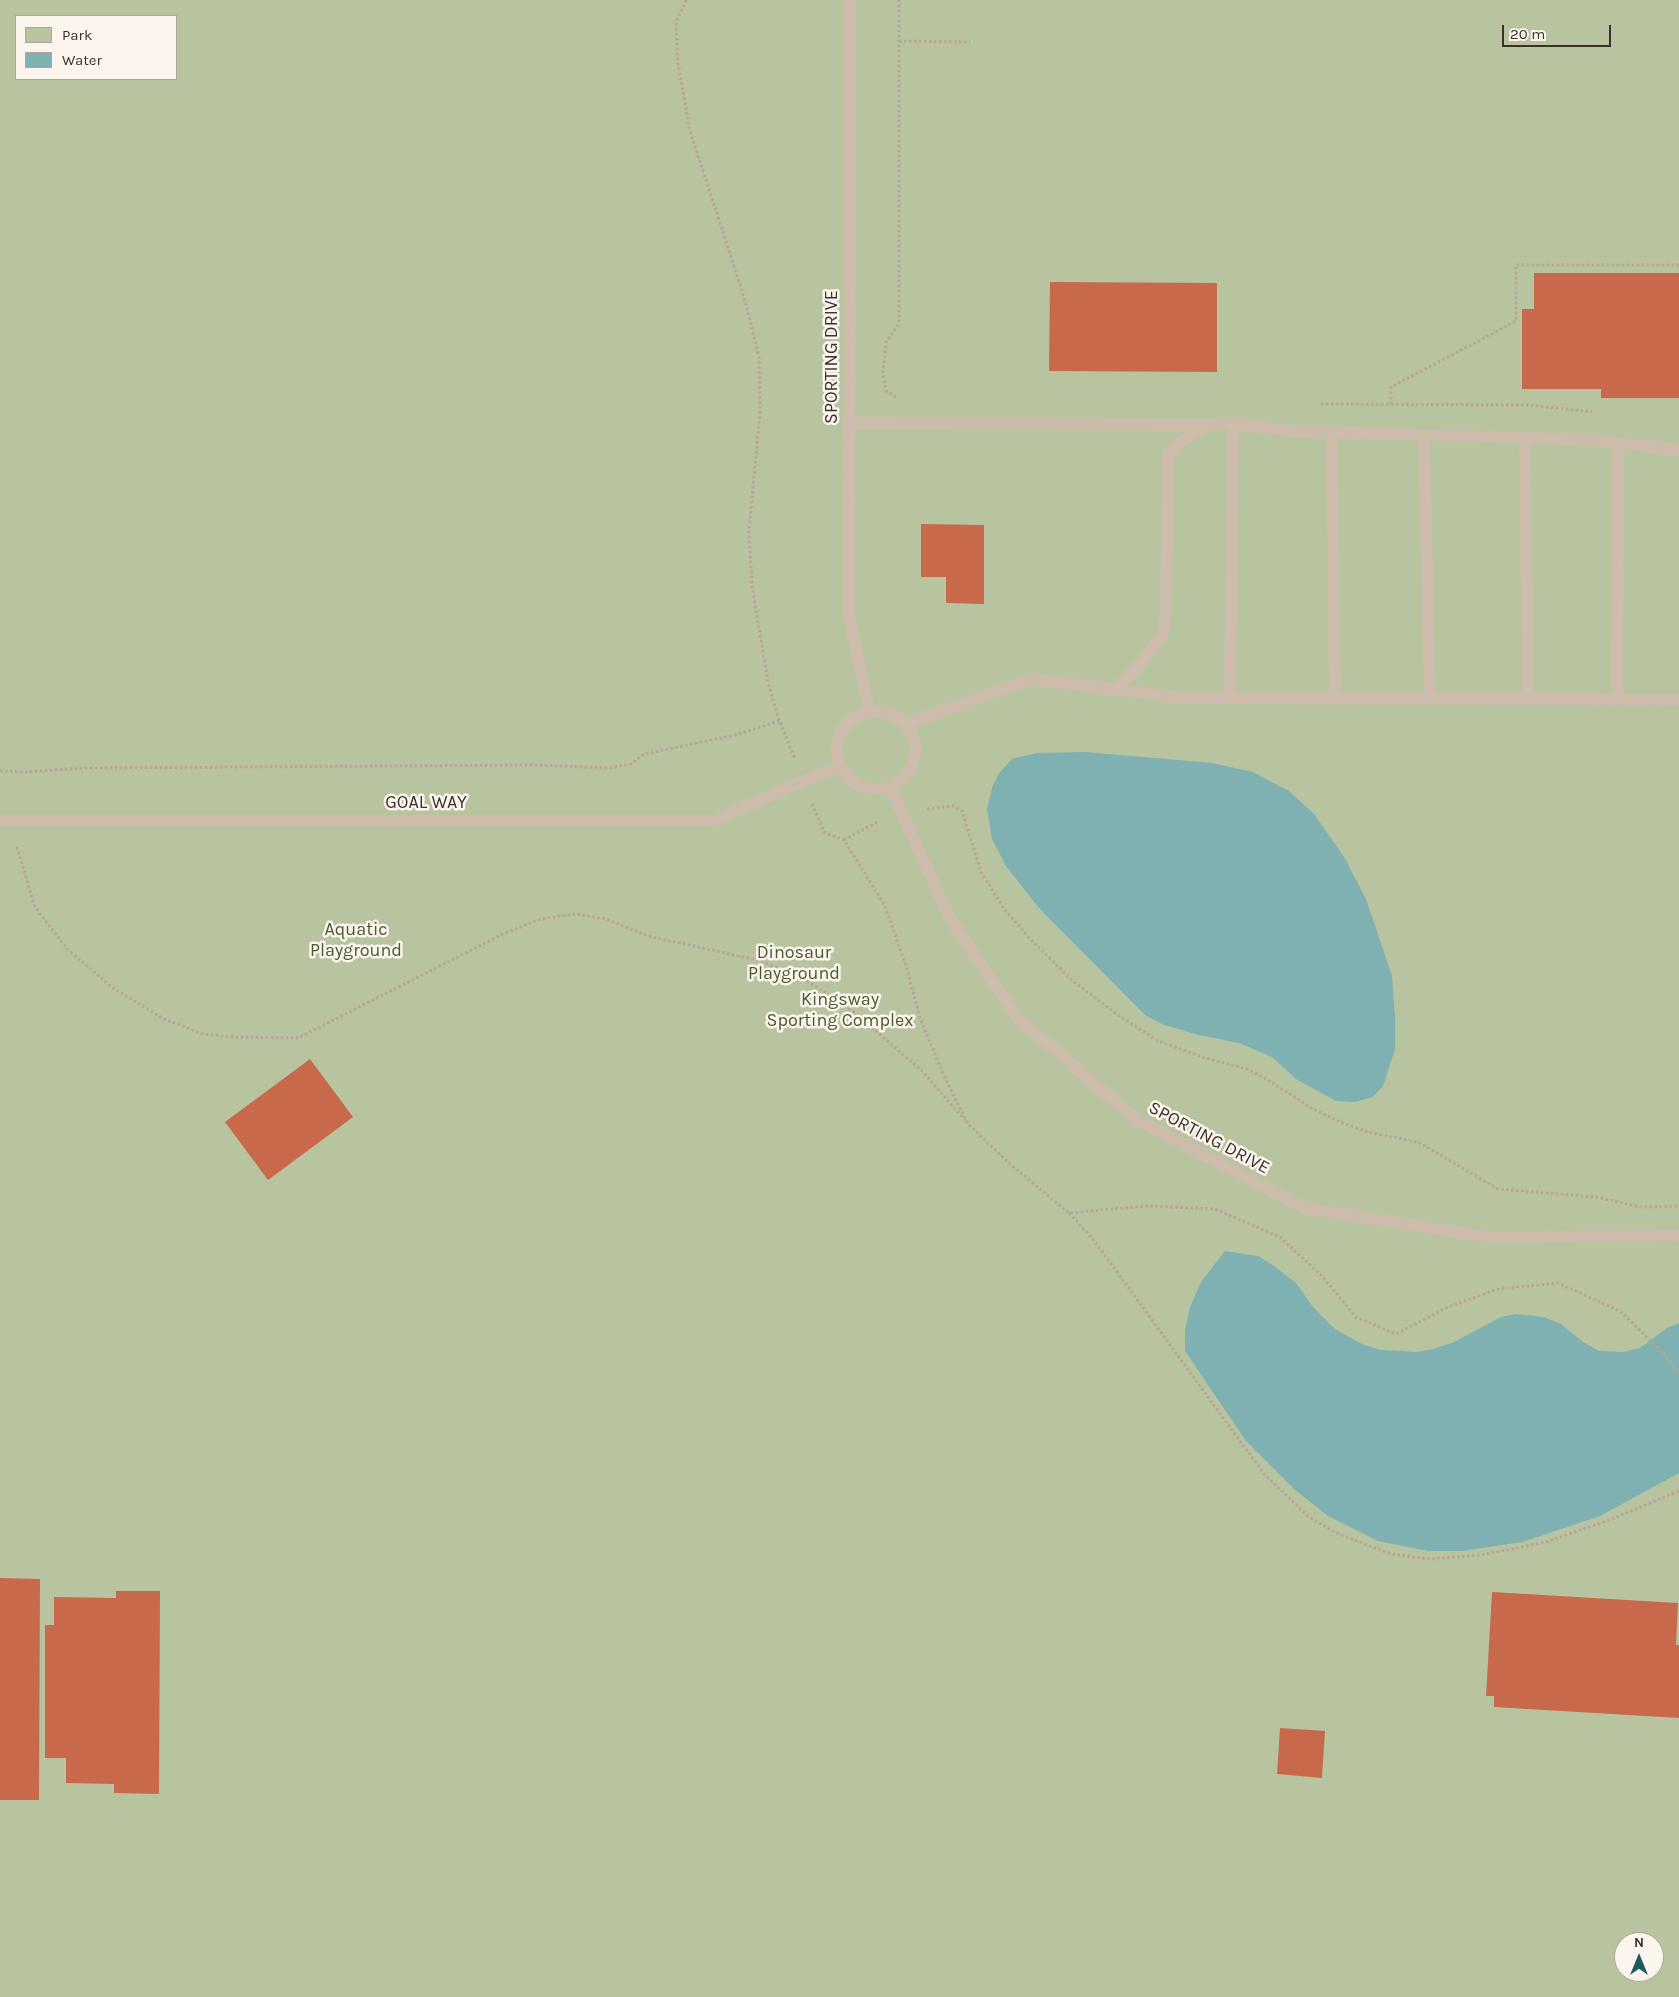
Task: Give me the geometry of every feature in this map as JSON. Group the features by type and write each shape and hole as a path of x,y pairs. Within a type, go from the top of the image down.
{"lane":[{"name":"SPORTING DRIVE","path":"850,0 849,615 869,711"},
{"path":"849,423 1205,425 1233,423 1290,431 1592,440 1679,450"},
{"path":"1230,698 1233,423"},
{"path":"1116,690 1144,660 1162,633 1166,607 1168,454 1205,425"},
{"path":"1332,432 1335,698"},
{"path":"1424,435 1430,698"},
{"path":"1525,438 1528,699"},
{"path":"1617,699 1618,443"},
{"path":"906,724 1031,679 1182,698 1679,700"},
{"path":"869,711 882,711 895,715 906,724 916,748 914,760 905,776 890,787 876,789 861,786 849,778 840,766 836,753 838,738 845,726 855,716 869,711"},
{"name":"GOAL WAY","path":"0,821 714,821 840,766"},
{"name":"SPORTING DRIVE","path":"890,787 950,919 1017,1017 1134,1118 1304,1208 1494,1238 1679,1235"}],"path":[{"path":"686,0 676,22 678,63 690,131 746,300 759,357 760,412 748,531 752,586 768,682 780,721 803,781"},
{"path":"899,0 898,324 886,342 883,373 886,391 900,399"},
{"path":"898,41 970,42"},
{"path":"1391,404 1391,387 1516,321 1516,265 1679,265"},
{"path":"1312,404 1529,405 1596,413"},
{"path":"0,771 25,772 85,768 538,765 609,768 631,764 644,754 735,735 780,721"},
{"path":"844,840 901,811 954,806 962,811 981,872 1005,910 1032,941 1073,981 1118,1016 1158,1041 1205,1058 1247,1069 1268,1080 1312,1109 1338,1121 1367,1132 1418,1142 1498,1189 1596,1197 1640,1207 1679,1206"},
{"path":"16,841 35,907 68,949 113,988 164,1019 202,1034 235,1037 298,1038 502,934 541,919 575,914 606,919 648,936 761,961 805,979 855,1013 922,1071 968,1124"},
{"path":"1068,1213 1109,1261 1264,1474 1309,1517 1334,1532 1391,1554 1431,1559 1482,1555 1546,1542 1612,1519 1679,1491"}],"green space":[{"name":"Kingsway Sporting Complex","path":"0,0 1679,0 1679,1997 0,1997"}],"water":[{"path":"1085,752 1212,763 1253,772 1289,791 1314,814 1344,857 1366,899 1392,976 1395,1049 1383,1086 1373,1097 1355,1102 1336,1101 1296,1079 1272,1057 1239,1043 1199,1035 1164,1025 1145,1015 1039,908 1006,866 992,839 987,809 993,785 1000,772 1012,759 1037,753"},
{"path":"1225,1251 1258,1256 1274,1266 1296,1283 1313,1307 1335,1329 1364,1345 1381,1350 1418,1352 1433,1349 1452,1343 1501,1317 1516,1314 1544,1317 1561,1324 1583,1342 1599,1351 1623,1352 1640,1348 1667,1328 1679,1323 1679,1473 1600,1516 1522,1542 1462,1551 1428,1551 1378,1541 1328,1516 1294,1489 1246,1441 1185,1351 1185,1330 1190,1307 1201,1282"}],"building":[{"path":"1534,273 1679,273 1679,398 1601,398 1601,389 1522,389 1522,309 1534,309"},
{"path":"1050,282 1217,283 1217,372 1049,371"},
{"path":"921,524 984,525 984,604 946,603 946,577 921,577"},
{"path":"310,1059 353,1117 268,1180 225,1122"},
{"path":"0,1578 40,1579 39,1800 0,1800"},
{"path":"116,1591 160,1591 159,1794 114,1793 114,1784 66,1783 66,1758 45,1758 45,1625 54,1625 54,1597 116,1598"},
{"path":"1492,1592 1678,1603 1676,1645 1679,1645 1679,1718 1494,1707 1494,1696 1486,1696"},
{"path":"1280,1728 1325,1731 1322,1778 1277,1774"}],"park label":[{"name":"Aquatic Playground","path":"356,940"},
{"name":"Dinosaur Playground","path":"794,963"}]}
